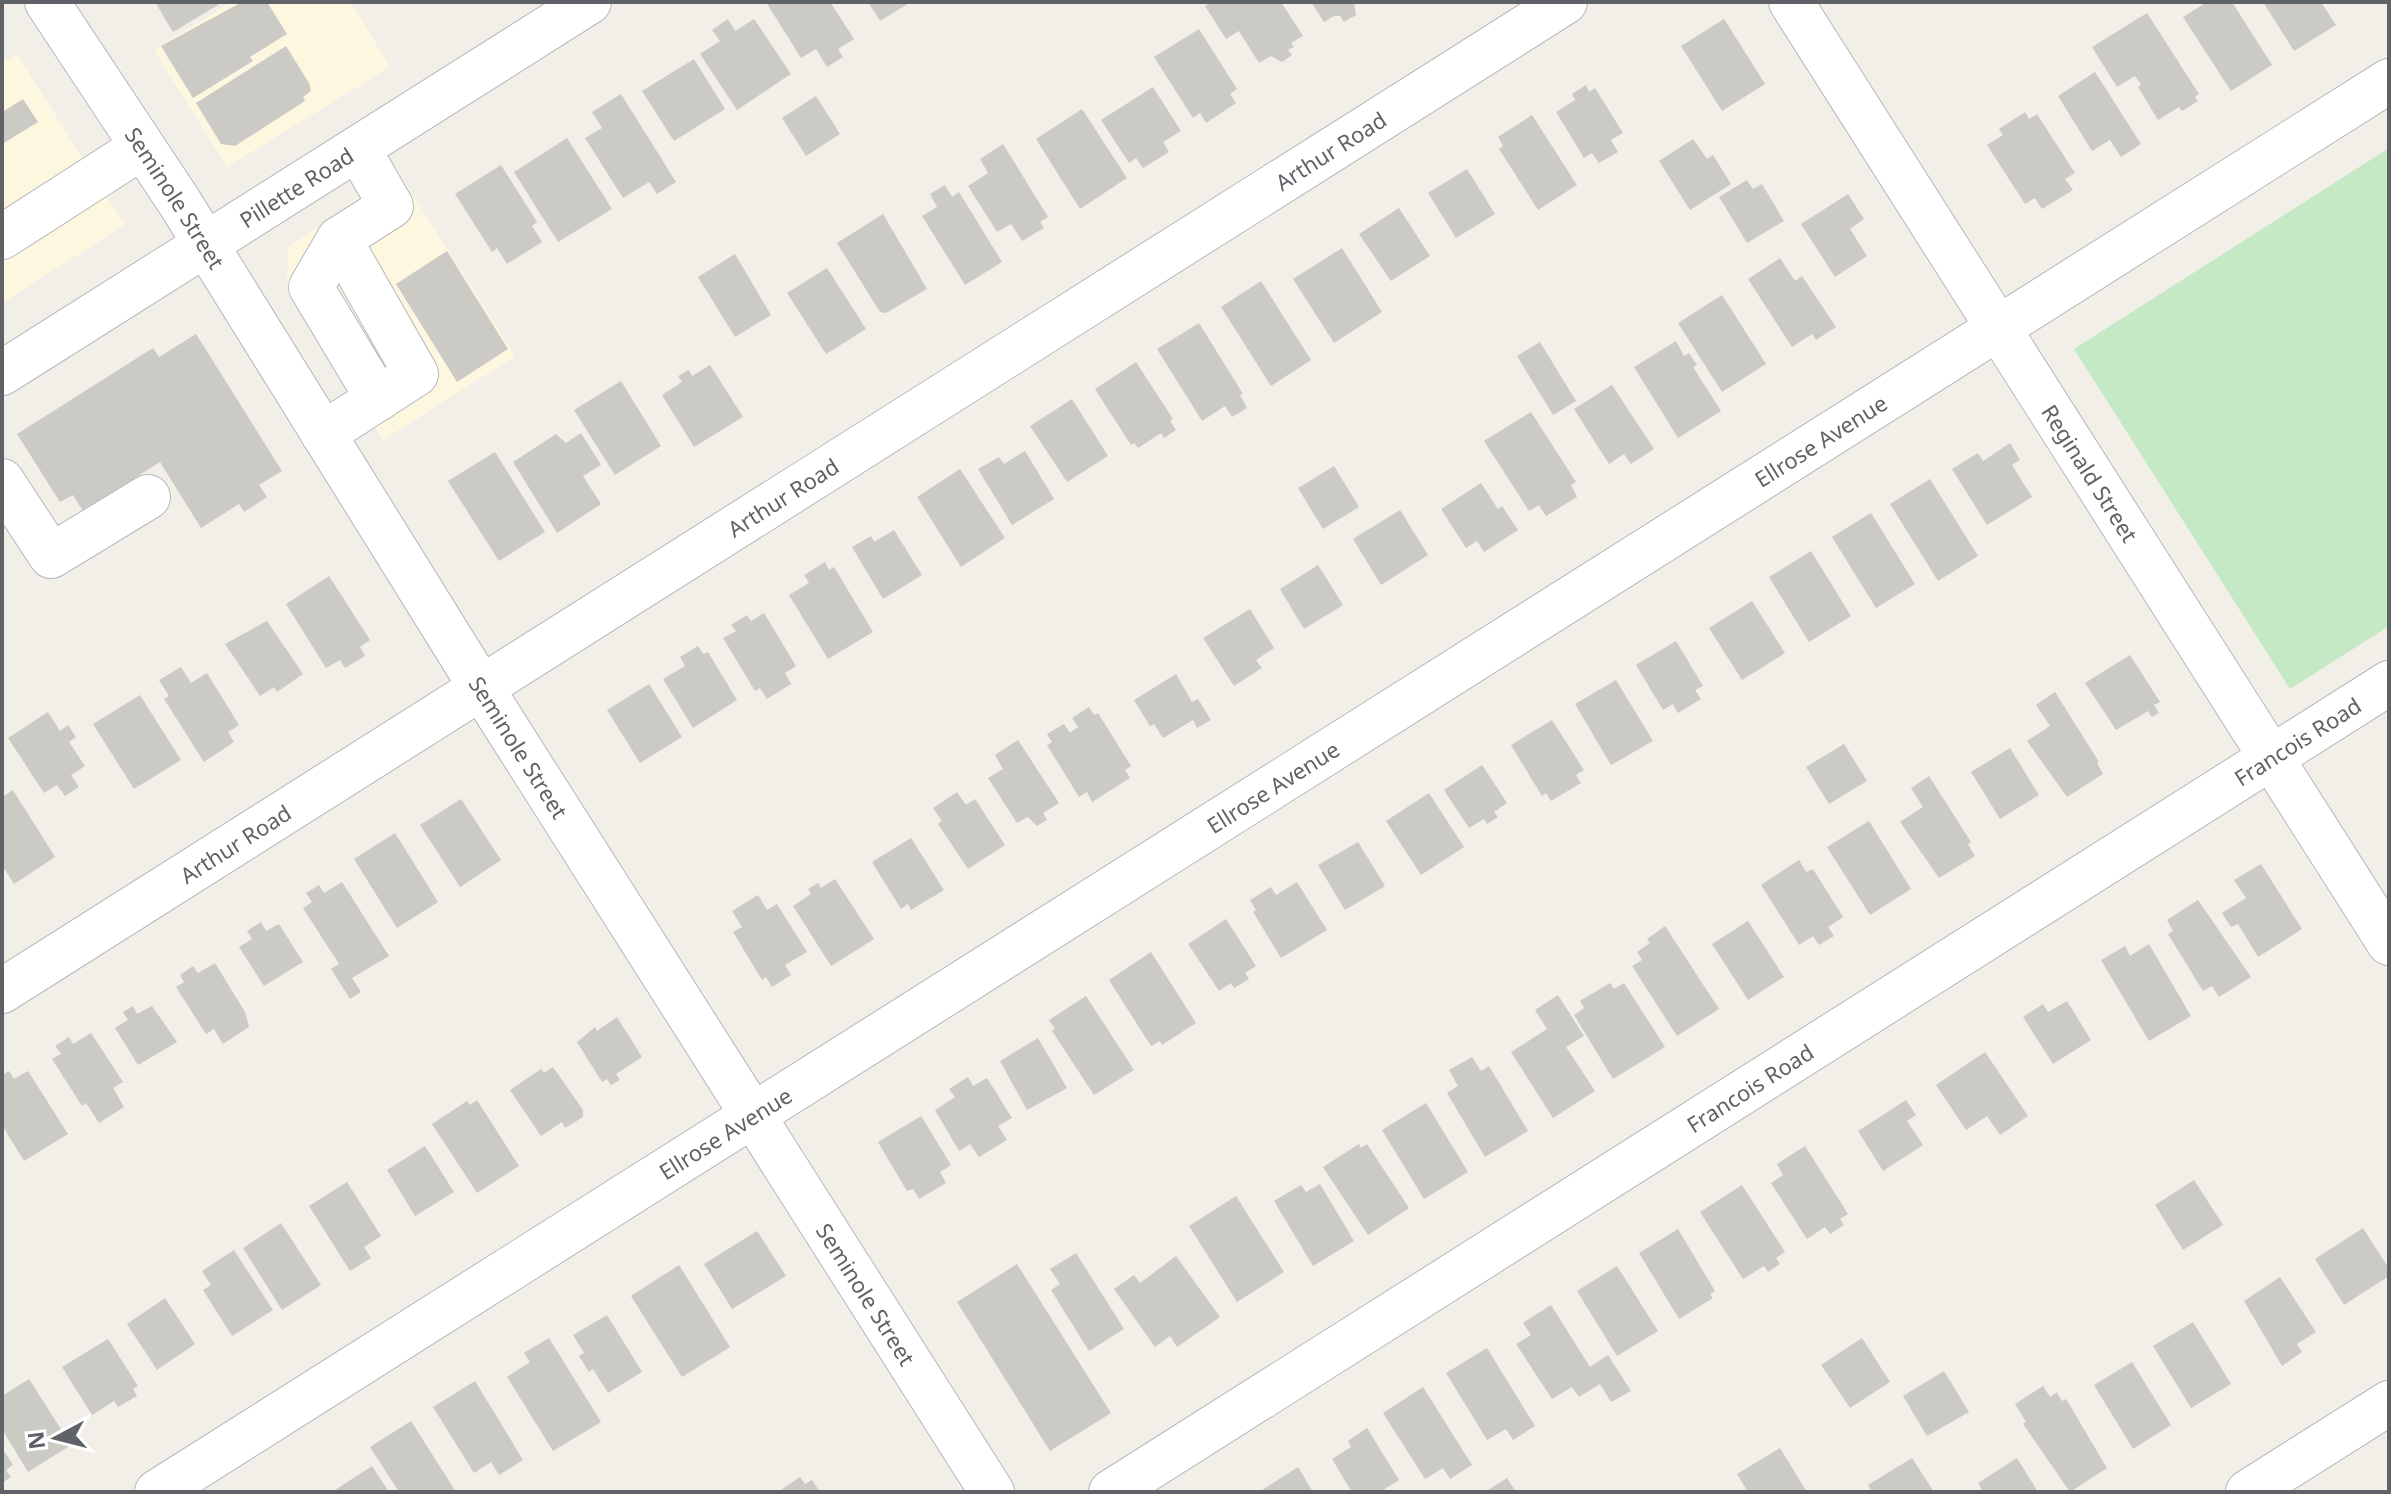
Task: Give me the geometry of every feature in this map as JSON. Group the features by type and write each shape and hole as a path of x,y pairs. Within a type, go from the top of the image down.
{"street":[{"name":"Seminole Street","path":"47,2 206,245 482,689 992,1492"},
{"name":"Pillette Road","path":"2,373 589,2"},
{"name":"Arthur Road","path":"2,991 1565,2"},
{"name":"Reginald Street","path":"1791,2 2389,943"},
{"name":"Ellrose Avenue","path":"157,1492 2389,81"},
{"path":"2,237 142,147"},
{"path":"358,149 391,206 339,239 311,287 378,399"},
{"path":"323,434 416,374 339,239"},
{"path":"270,347 324,310"},
{"path":"2,481 51,556 148,497"},
{"name":"Francois Road","path":"1111,1492 2389,683"},
{"path":"2248,1492 2389,1403"}],"shaded area":[{"path":"232,2 351,2 390,67 227,167 154,50"},
{"path":"17,54 125,225 2,303 2,63"},
{"path":"397,170 515,356 383,440 287,284 288,247"}],"green space":[{"path":"2389,148 2389,626 2290,689 2074,349"}],"building":[{"path":"155,2 223,2 173,32"},
{"path":"242,2 267,2 287,34 250,57 253,61 193,98 161,46"},
{"path":"766,2 830,2 854,39 838,49 843,57 827,67 816,49 801,58"},
{"path":"868,2 911,2 880,21"},
{"path":"1211,2 1281,2 1303,36 1291,43 1294,47 1288,50 1292,55 1282,62 1271,56 1259,63 1239,31 1226,39 1205,6"},
{"path":"1311,2 1354,2 1356,15 1344,22 1340,16 1334,16 1324,22"},
{"path":"2207,2 2232,2 2272,65 2231,91 2183,17"},
{"path":"2263,2 2321,2 2336,25 2294,51"},
{"path":"2147,13 2199,94 2195,97 2198,101 2182,111 2179,107 2158,120 2138,87 2141,85 2135,76 2117,87 2092,47"},
{"path":"728,19 735,31 754,19 791,74 737,110 700,54 720,41 712,30"},
{"path":"1724,19 1765,84 1722,111 1681,46"},
{"path":"1199,29 1237,89 1230,94 1236,103 1206,123 1200,113 1193,118 1154,57"},
{"path":"286,46 309,83 311,91 303,97 305,101 235,146 221,144 196,103"},
{"path":"694,59 725,109 674,141 642,91"},
{"path":"2095,72 2141,144 2121,157 2110,140 2092,151 2058,96"},
{"path":"1586,85 1589,92 1595,88 1623,133 1611,140 1618,152 1599,163 1592,153 1584,158 1556,112 1575,100 1572,94"},
{"path":"1153,87 1181,131 1163,142 1169,152 1143,168 1136,158 1129,163 1101,120"},
{"path":"621,94 676,182 657,194 649,182 623,198 585,138 602,128 592,112"},
{"path":"816,96 840,134 806,156 782,118"},
{"path":"23,99 38,122 2,144 2,112"},
{"path":"1082,109 1127,178 1080,209 1036,139"},
{"path":"2025,112 2029,119 2037,114 2075,173 2065,179 2073,190 2042,209 2035,198 2025,204 1987,145 2003,135 1999,129"},
{"path":"1532,115 1577,185 1538,210 1499,149 1503,146 1498,137"},
{"path":"567,138 612,209 558,242 514,172"},
{"path":"1693,139 1707,159 1713,155 1731,184 1690,210 1659,161"},
{"path":"1003,144 1048,217 1040,222 1044,228 1022,241 1011,224 997,232 968,186 988,173 980,159"},
{"path":"501,165 537,222 532,226 542,242 507,264 497,248 492,252 455,194"},
{"path":"1467,169 1495,214 1456,238 1428,193"},
{"path":"1747,180 1753,189 1762,184 1784,221 1747,243 1719,197"},
{"path":"945,185 952,197 959,192 1002,262 965,285 922,216 937,207 930,194"},
{"path":"1848,194 1864,219 1850,229 1867,256 1835,277 1801,224"},
{"path":"1399,208 1430,256 1391,281 1359,234"},
{"path":"883,214 927,289 886,313 880,312 837,243"},
{"path":"1342,248 1382,312 1334,343 1293,279"},
{"path":"447,251 508,349 457,382 396,284"},
{"path":"735,254 771,315 735,337 698,277"},
{"path":"1780,258 1795,281 1802,276 1836,327 1816,340 1812,334 1792,347 1748,279"},
{"path":"827,268 866,329 826,354 787,293"},
{"path":"1261,281 1311,360 1271,386 1221,307"},
{"path":"1722,295 1766,364 1722,392 1678,323"},
{"path":"1199,323 1243,394 1240,395 1247,408 1232,417 1225,406 1202,421 1157,349"},
{"path":"196,334 282,471 259,485 267,497 244,512 239,504 201,528 160,462 83,511 73,495 60,502 17,434 153,348 159,357"},
{"path":"1676,341 1684,356 1689,353 1697,365 1693,367 1721,411 1678,438 1634,367"},
{"path":"1540,342 1576,401 1553,415 1517,356"},
{"path":"1136,362 1173,419 1170,421 1176,430 1164,438 1161,433 1138,448 1134,443 1131,445 1095,389"},
{"path":"710,365 743,417 694,447 662,395 682,382 678,376 689,370 692,376"},
{"path":"621,381 661,446 615,475 574,410"},
{"path":"1612,385 1654,449 1631,464 1624,454 1609,464 1574,409"},
{"path":"1072,399 1108,456 1067,482 1030,426"},
{"path":"1531,412 1576,482 1571,485 1577,497 1546,516 1539,505 1529,511 1484,441"},
{"path":"581,433 601,465 583,476 601,504 557,533 513,462 556,434 566,443"},
{"path":"2010,443 2020,460 2012,465 2032,497 1987,525 1952,469 1978,453 1983,461"},
{"path":"1025,451 1054,499 1012,525 978,469 999,457 1004,464"},
{"path":"495,452 545,532 499,561 448,481"},
{"path":"1334,466 1359,507 1323,529 1298,488"},
{"path":"960,469 1005,538 961,567 917,497"},
{"path":"1930,479 1978,556 1938,581 1890,504"},
{"path":"1481,483 1498,509 1502,506 1518,530 1484,552 1477,541 1466,548 1441,509"},
{"path":"1400,510 1428,555 1381,585 1353,539"},
{"path":"1871,513 1915,584 1876,608 1832,537"},
{"path":"894,530 922,575 883,599 852,547 871,536 874,542"},
{"path":"1811,551 1851,616 1809,642 1769,577"},
{"path":"825,562 829,570 834,567 873,632 828,659 789,595 809,583 804,575"},
{"path":"1318,565 1343,605 1304,629 1280,589"},
{"path":"329,576 370,640 360,647 365,656 345,668 340,660 326,668 286,604"},
{"path":"1752,601 1785,653 1742,680 1709,628"},
{"path":"1250,609 1274,648 1256,660 1262,668 1234,686 1203,638"},
{"path":"764,613 796,666 785,673 791,684 767,699 760,688 755,691 723,638 736,631 731,625 747,615 751,621"},
{"path":"267,621 303,674 277,692 274,687 260,696 225,644"},
{"path":"1676,641 1703,686 1695,690 1701,699 1678,713 1673,704 1663,710 1636,665"},
{"path":"698,646 703,654 708,652 737,700 693,728 663,679 685,666 680,657"},
{"path":"2130,655 2160,702 2154,705 2159,713 2152,717 2148,711 2116,730 2085,683"},
{"path":"181,667 191,683 207,673 239,725 228,732 234,742 204,762 164,699 169,696 159,680"},
{"path":"1176,674 1192,702 1198,699 1211,720 1197,728 1193,720 1163,738 1154,724 1150,726 1134,700"},
{"path":"1616,680 1653,741 1611,765 1575,704"},
{"path":"649,684 682,737 640,763 607,710"},
{"path":"2055,692 2099,762 2103,774 2067,797 2027,741 2050,726 2036,705"},
{"path":"140,695 181,760 134,789 93,724"},
{"path":"1089,707 1094,715 1098,713 1131,766 1125,770 1130,778 1092,802 1087,792 1079,797 1047,745 1052,742 1047,734 1064,724 1070,733 1078,727 1072,718"},
{"path":"48,712 60,731 68,725 76,737 69,742 85,766 71,775 79,787 65,796 57,785 44,793 8,738"},
{"path":"1552,720 1584,770 1576,775 1581,783 1551,801 1546,793 1542,796 1511,745"},
{"path":"1018,740 1059,803 1043,813 1047,820 1037,826 1028,817 1017,823 988,778 1003,769 995,755"},
{"path":"1844,744 1867,781 1829,804 1806,767"},
{"path":"2010,748 2039,795 2000,819 1971,772"},
{"path":"1482,765 1507,803 1494,812 1498,817 1487,824 1484,819 1469,828 1444,790"},
{"path":"1929,776 1971,842 1968,844 1975,856 1939,878 1900,822 1923,807 1911,788"},
{"path":"13,790 55,857 14,884 2,865 2,797"},
{"path":"957,792 966,805 975,799 1005,845 968,869 938,824 942,821 933,808"},
{"path":"1429,793 1464,847 1421,875 1386,821"},
{"path":"461,799 501,860 460,887 420,825"},
{"path":"1869,821 1911,889 1870,915 1827,847"},
{"path":"395,833 438,902 397,928 354,859"},
{"path":"911,838 944,890 911,910 908,904 901,909 872,862"},
{"path":"1358,842 1385,886 1345,910 1318,865"},
{"path":"1799,860 1806,872 1813,869 1843,917 1828,927 1834,936 1819,945 1813,936 1799,945 1761,885"},
{"path":"2261,864 2302,929 2258,957 2238,924 2231,927 2222,913 2246,898 2234,880"},
{"path":"835,879 874,939 831,966 793,906 811,894 808,889 818,883 821,888"},
{"path":"342,882 389,956 352,978 361,992 350,999 331,969 339,964 303,908 312,902 306,893 319,885 324,893"},
{"path":"1297,882 1327,930 1281,958 1253,912 1256,910 1250,900 1271,887 1276,895"},
{"path":"758,895 767,910 777,904 807,952 785,965 791,975 772,987 766,977 762,980 733,932 742,927 732,911"},
{"path":"2198,900 2251,977 2219,997 2212,986 2203,991 2168,934 2173,931 2167,920"},
{"path":"1226,919 1256,966 1245,973 1249,979 1234,988 1231,983 1219,991 1188,944"},
{"path":"1748,921 1784,977 1748,1000 1712,944"},
{"path":"261,922 266,931 279,924 303,962 264,986 239,947 252,939 247,931"},
{"path":"1665,926 1719,1009 1677,1036 1632,966 1642,960 1637,952 1650,943 1647,939"},
{"path":"2149,944 2191,1016 2149,1041 2101,960 2125,946 2130,956"},
{"path":"1151,952 1196,1023 1162,1045 1160,1041 1151,1046 1109,980"},
{"path":"215,963 245,1012 249,1027 223,1044 214,1029 206,1034 176,987 184,982 180,975 193,966 198,973"},
{"path":"1610,983 1614,989 1624,983 1665,1047 1613,1079 1574,1015 1584,1008 1580,1001"},
{"path":"1558,995 1584,1036 1566,1047 1595,1091 1553,1118 1511,1052 1547,1029 1535,1010"},
{"path":"1086,996 1134,1070 1094,1095 1052,1031 1055,1029 1049,1020"},
{"path":"2067,1001 2091,1040 2053,1064 2023,1017 2043,1004 2048,1012"},
{"path":"133,1006 137,1014 152,1006 177,1042 138,1065 115,1028 128,1020 123,1012"},
{"path":"617,1017 642,1057 616,1074 620,1080 611,1085 607,1079 602,1082 577,1042 595,1027 597,1031"},
{"path":"91,1033 123,1082 113,1088 124,1107 99,1123 86,1103 82,1106 52,1059 61,1054 55,1046 69,1037 73,1044"},
{"path":"1038,1038 1067,1088 1027,1110 1000,1061"},
{"path":"1985,1052 2028,1116 2000,1135 1987,1116 1966,1130 1936,1085"},
{"path":"1472,1057 1481,1071 1489,1066 1528,1131 1485,1157 1447,1093 1458,1086 1449,1070"},
{"path":"553,1067 583,1110 583,1117 565,1128 562,1122 541,1136 510,1090 541,1069 544,1073"},
{"path":"9,1071 14,1079 28,1071 68,1134 24,1161 2,1125 2,1075"},
{"path":"968,1077 973,1086 987,1078 1012,1118 998,1126 1007,1140 979,1157 970,1144 959,1151 935,1110 955,1097 949,1089"},
{"path":"477,1100 519,1166 477,1193 432,1124 467,1101 470,1105"},
{"path":"1906,1100 1916,1115 1907,1121 1923,1145 1883,1171 1858,1131"},
{"path":"1426,1103 1468,1172 1424,1199 1382,1130"},
{"path":"921,1116 951,1165 940,1172 946,1183 919,1199 913,1189 907,1191 878,1142"},
{"path":"1359,1144 1361,1148 1367,1144 1409,1208 1368,1235 1323,1167"},
{"path":"425,1146 454,1192 415,1216 387,1170"},
{"path":"1805,1146 1848,1214 1840,1219 1844,1225 1830,1234 1825,1227 1807,1239 1771,1183 1783,1175 1777,1164"},
{"path":"2194,1180 2223,1225 2183,1250 2155,1205"},
{"path":"347,1182 381,1236 364,1247 371,1258 350,1271 309,1206"},
{"path":"1320,1184 1354,1241 1313,1266 1274,1201 1301,1185 1306,1192"},
{"path":"1742,1185 1785,1252 1776,1258 1780,1264 1768,1272 1764,1266 1743,1279 1700,1212"},
{"path":"1236,1196 1284,1272 1237,1302 1189,1226"},
{"path":"281,1223 321,1285 282,1310 243,1248"},
{"path":"2363,1228 2389,1269 2389,1276 2344,1305 2315,1259"},
{"path":"1678,1229 1715,1291 1710,1294 1713,1298 1679,1319 1639,1253"},
{"path":"757,1231 786,1276 732,1309 704,1264"},
{"path":"234,1250 273,1310 232,1336 203,1290 211,1285 202,1271"},
{"path":"1076,1253 1124,1329 1089,1351 1051,1290 1060,1284 1050,1269"},
{"path":"1176,1256 1220,1317 1177,1347 1170,1336 1155,1347 1114,1289 1134,1275 1140,1283"},
{"path":"1017,1264 1111,1413 1050,1451 957,1302"},
{"path":"679,1265 730,1347 682,1377 631,1296"},
{"path":"1617,1266 1658,1331 1617,1356 1577,1291"},
{"path":"2280,1277 2316,1332 2297,1344 2302,1352 2282,1366 2244,1301"},
{"path":"165,1298 195,1344 157,1370 127,1324"},
{"path":"1551,1305 1590,1367 1608,1355 1631,1391 1611,1402 1600,1384 1579,1397 1572,1387 1552,1399 1516,1344 1531,1335 1523,1323"},
{"path":"607,1315 642,1372 608,1393 593,1369 589,1372 579,1356 584,1353 573,1335"},
{"path":"2193,1322 2231,1384 2191,1408 2153,1346"},
{"path":"549,1338 601,1422 553,1451 507,1377 530,1362 524,1353"},
{"path":"1862,1338 1890,1382 1850,1408 1821,1365"},
{"path":"108,1339 138,1386 133,1389 137,1396 118,1407 114,1401 92,1415 62,1367"},
{"path":"1487,1348 1535,1426 1513,1440 1506,1429 1487,1440 1446,1373"},
{"path":"2132,1362 2171,1425 2133,1449 2094,1385"},
{"path":"1944,1371 1969,1412 1927,1436 1903,1396"},
{"path":"29,1379 71,1445 28,1472 2,1429 2,1396"},
{"path":"475,1381 523,1460 499,1475 491,1462 474,1473 433,1407"},
{"path":"2043,1386 2050,1397 2057,1392 2062,1401 2066,1399 2107,1468 2070,1492 2023,1424 2026,1422 2015,1404"},
{"path":"1423,1387 1472,1465 1450,1479 1443,1468 1425,1479 1383,1413"},
{"path":"411,1421 456,1492 399,1492 370,1447"},
{"path":"1367,1428 1399,1480 1380,1492 1352,1492 1332,1459 1351,1447 1348,1441"},
{"path":"2,1448 13,1465 6,1470 11,1477 2,1483"},
{"path":"1780,1448 1807,1492 1748,1492 1737,1474"},
{"path":"1912,1458 1934,1492 1872,1492 1868,1485"},
{"path":"2017,1458 2038,1492 1983,1492 1978,1483"},
{"path":"372,1466 389,1492 335,1490"},
{"path":"1298,1467 1313,1492 1259,1492"},
{"path":"800,1477 805,1484 812,1480 820,1492 778,1492"},
{"path":"1507,1478 1516,1492 1485,1492"}]}
